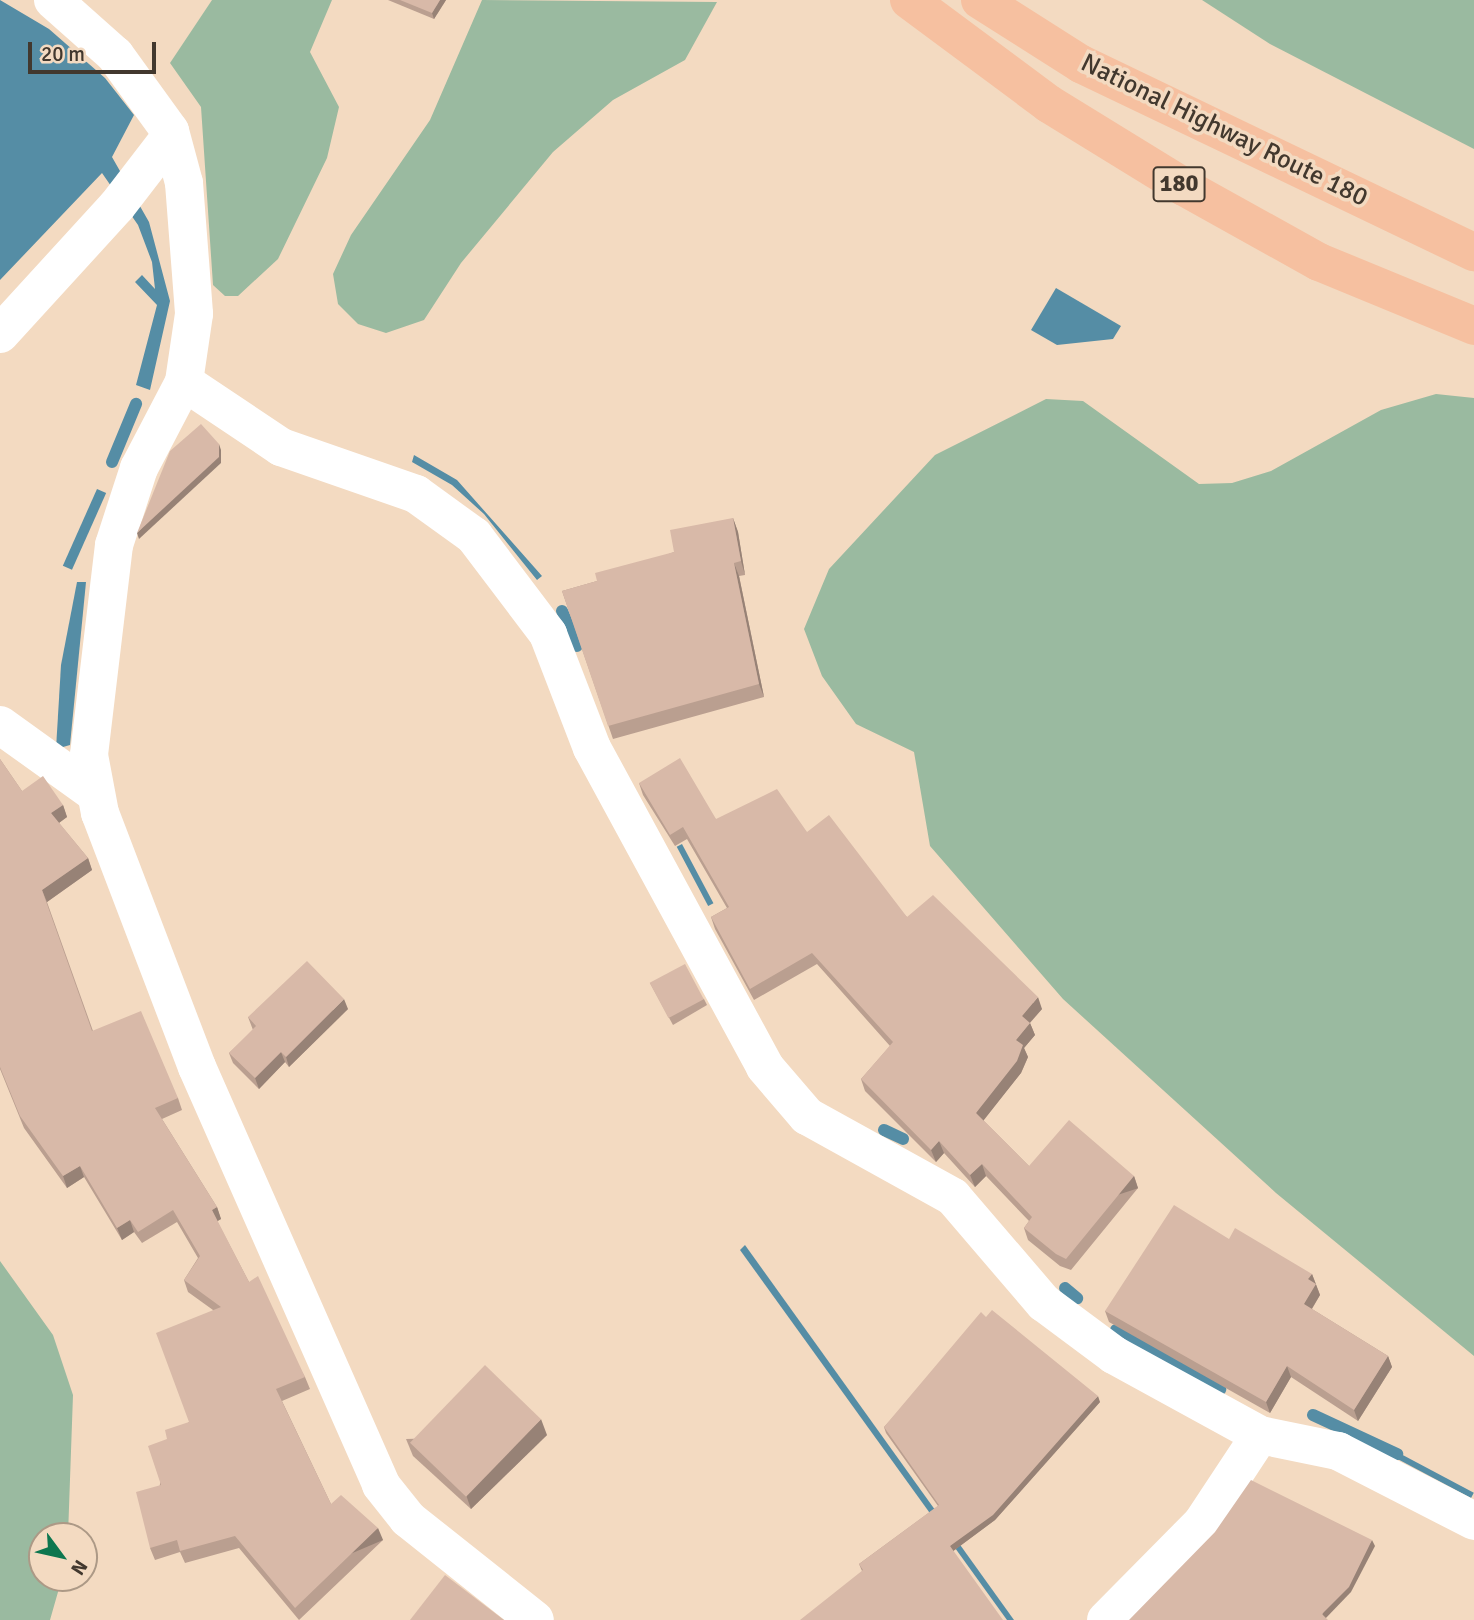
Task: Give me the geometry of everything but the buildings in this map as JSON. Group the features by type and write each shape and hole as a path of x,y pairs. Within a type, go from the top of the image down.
{"highway":[{"name":"National Highway Route 180","path":"909,0 1049,104 1184,187 1319,262 1474,326"},
{"name":"National Highway Route 180","path":"980,0 1081,64 1474,251"}],"street":[{"path":"53,0 115,55 171,136 184,183 194,314 184,382 139,468 114,545 93,686 89,755 96,794 197,1067 381,1485 408,1520 535,1620"},
{"path":"0,334 126,194 171,136"},
{"path":"184,382 281,447 416,494 474,536 548,634 592,748 765,1067 784,1091 841,1139 953,1197 1072,1328 1259,1435 1338,1451 1474,1521"},
{"path":"0,724 96,794"},
{"path":"1106,1620 1202,1523 1259,1435"}],"green space":[{"path":"212,0 332,0 310,52 339,107 327,158 278,259 238,296 225,296 213,285 201,107 170,63"},
{"path":"482,0 717,2 685,60 613,100 553,152 461,263 424,320 386,333 358,324 338,304 333,274 351,235 430,120"},
{"path":"1202,0 1474,0 1474,149 1270,44"},
{"path":"1436,394 1474,398 1474,1356 1276,1193 1063,999 930,846 914,752 856,724 822,676 804,629 829,569 935,455 1046,399 1083,401 1199,484 1232,483 1271,471 1381,410"},
{"path":"0,1261 53,1335 73,1395 68,1522 28,1522 28,1592 58,1592 50,1620 0,1620"}],"water":[{"path":"0,0 49,29 105,78 134,115 112,157 149,222 170,301 150,390 136,385 157,305 135,282 142,275 155,289 152,262 138,225 102,173 0,280"},
{"path":"1056,288 1121,326 1113,339 1057,345 1031,330"},
{"path":"414,455 457,480 542,576 537,580 484,514 452,485 412,462"},
{"path":"97,489 106,493 72,570 63,566"},
{"path":"77,582 86,582 70,745 56,749 61,665"},
{"path":"682,844 713,903 708,906 677,847"},
{"path":"745,1245 1014,1620 1007,1620 740,1250"},
{"path":"1382,1444 1474,1493 1471,1498 1379,1449"}],"waterway":[{"path":"112,462 136,404"},
{"path":"562,611 577,646"},
{"path":"884,1130 903,1139"},
{"path":"1065,1288 1077,1298"},
{"path":"1116,1330 1220,1389"},
{"path":"1313,1415 1397,1454"}]}
